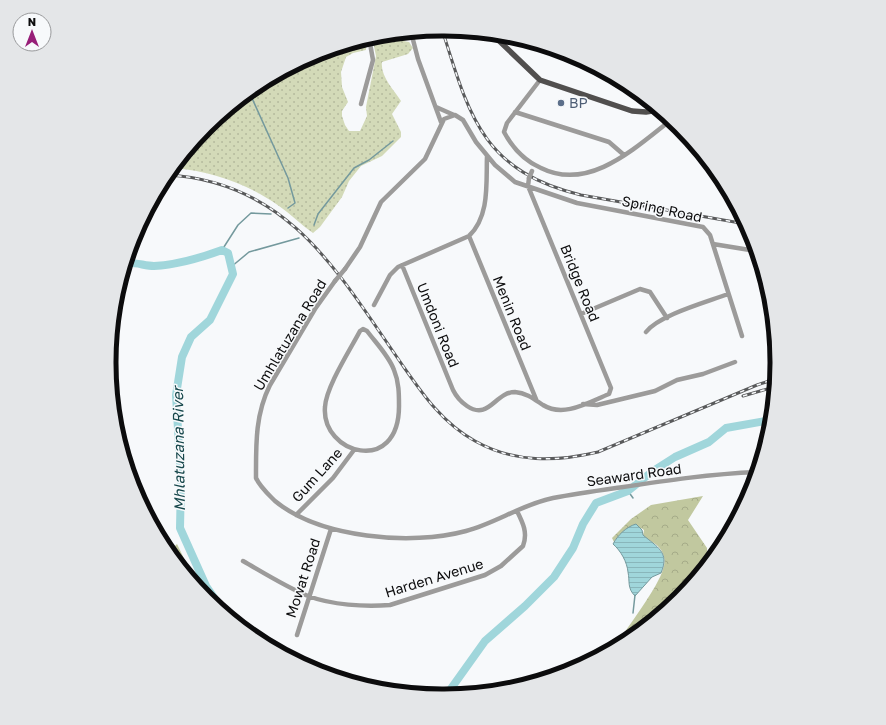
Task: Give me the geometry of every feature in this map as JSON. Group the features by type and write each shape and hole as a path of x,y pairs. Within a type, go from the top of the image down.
{"main road":[{"path":"499,41 540,80 632,111 651,111"}],"street":[{"path":"413,38 441,122 448,116 456,116"},
{"path":"361,104 373,60 371,44"},
{"path":"540,80 507,123 504,132 516,150 535,166 561,175 576,175 601,168 624,155 666,124"},
{"path":"436,107 463,120 476,142 487,156 515,182 528,186 529,178 535,166"},
{"path":"515,112 609,142 624,155"},
{"name":"Umhlatuzana Road","path":"441,122 425,158 381,202 360,247 315,309 270,385 264,398 257,425 256,478 258,483 272,498 296,515 331,529 402,538 434,537 466,531 518,511"},
{"path":"374,305 392,272 402,264 469,236 478,226 483,212 487,156"},
{"name":"Spring Road","path":"528,186 551,195 577,202 696,224 707,230 713,244 742,336"},
{"name":"Bridge Road","path":"528,186 611,388 609,394 583,404"},
{"name":"Menin Road","path":"469,236 536,399"},
{"path":"713,244 749,250"},
{"name":"Umdoni Road","path":"402,264 455,394 464,404 474,410 487,408 504,394 511,393 520,393 536,399"},
{"path":"580,314 640,289 650,292 667,318"},
{"path":"646,332 650,327 667,318 728,294"},
{"path":"365,329 395,371 398,390 399,417 394,434 386,444 370,450 354,450 344,444 330,430 327,424 324,409 327,394 360,331 365,329"},
{"path":"536,399 542,404 555,410 568,410 583,404 597,405 656,391 677,380 703,374 735,362"},
{"name":"Gum Lane","path":"296,515 333,478 354,450"},
{"name":"Seaward Road","path":"518,511 539,502 574,495 671,480 750,473"},
{"name":"Harden Avenue","path":"243,561 308,596 324,600 374,607 390,605 485,575 501,566 523,546 525,541 525,528 518,511"},
{"name":"Mowat Road","path":"297,635 308,596 331,529"}],"green space":[{"path":"396,40 409,42 413,48 408,54 382,62 385,78 401,101 392,114 401,132 401,137 382,156 361,166 349,181 342,197 320,227 313,233 288,212 255,191 229,180 202,172 181,169 212,132 244,103 280,80 299,70 338,53 366,45 366,50 353,53 346,57 341,72 342,87 348,102 342,111 342,116 349,131 360,131 367,116 366,107 376,56 373,43 379,42"},
{"path":"703,496 688,520 707,548 707,554 674,593 642,622 623,635 656,586 664,567 664,556 657,545 643,536 644,530 640,528 636,527 623,532 614,542 612,538 631,519 651,505"},
{"path":"177,544 187,565 184,561 174,547"}],"water":[{"path":"636,524 642,530 643,535 661,551 664,560 661,573 652,577 635,596 630,588 625,561 619,550 613,544 623,532"}],"waterway":[{"path":"252,98 288,178 295,203 288,208"},
{"path":"314,225 318,214 354,168 369,160 393,141"},
{"path":"222,250 238,225 251,213 271,214"},
{"path":"231,267 249,252 299,238"},
{"name":"Mhlatuzana River","path":"132,263 151,266 171,264 222,250 228,253 233,274 210,320 191,337 182,357 176,395 181,481 180,528 207,588"},
{"name":"Mhlatuzana River","path":"451,689 485,641 525,606 554,577 573,548 583,524 596,503 628,491 653,471 675,457 709,442 726,428 764,421"},
{"path":"628,491 633,498"},
{"path":"633,613 635,595"}],"railway":[{"path":"444,36 461,88 484,135 501,155 521,171 548,185 581,195 738,223"},
{"path":"175,176 210,181 247,195 279,214 307,238 332,266 417,385 434,406 463,434 490,448 520,457 551,459 567,458 598,452 769,381"},
{"path":"743,396 769,389"}],"place":[{"name":"BP","path":"561,103"}]}
